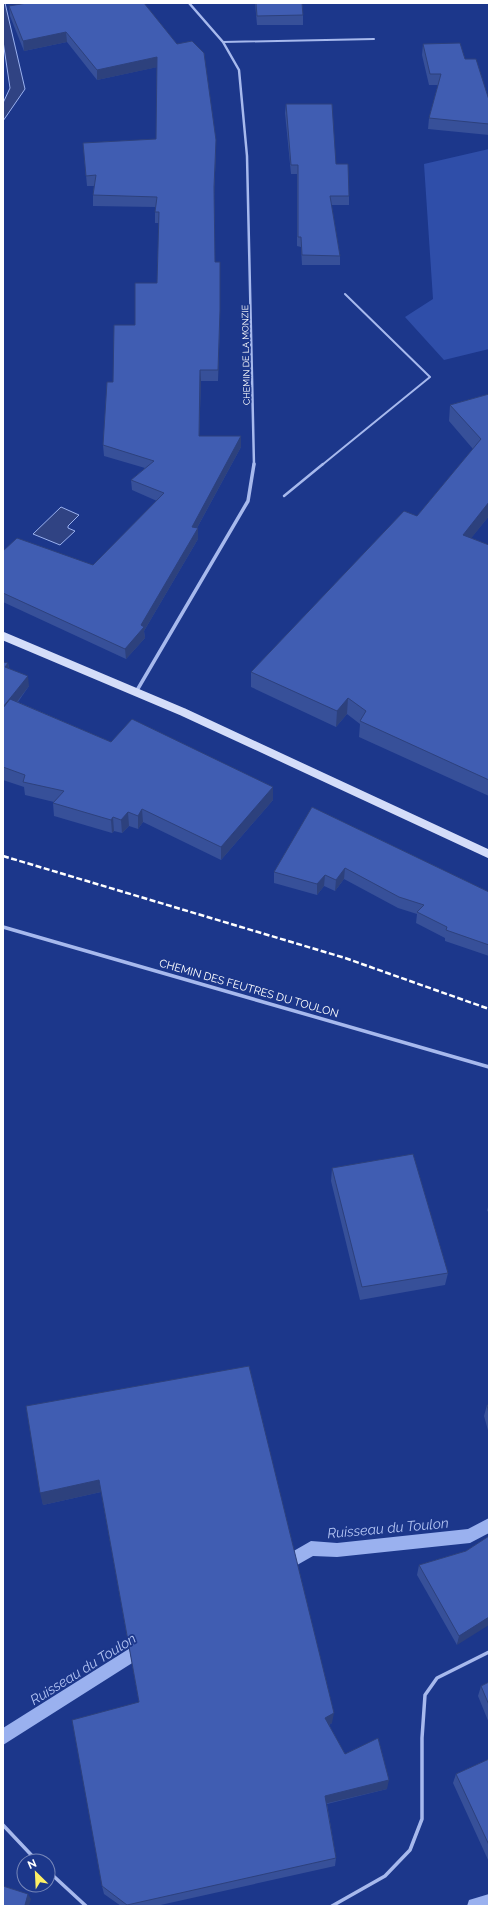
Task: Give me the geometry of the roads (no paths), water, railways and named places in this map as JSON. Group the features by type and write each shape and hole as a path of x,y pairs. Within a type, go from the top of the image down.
{"main road":[{"path":"3,636 183,712 489,854"}],"street":[{"name":"CHEMIN DE LA MONZIE","path":"136,692 248,501 255,458 247,156 239,70 223,42 189,3"},
{"name":"CHEMIN DES FEUTRES DU TOULON","path":"3,927 489,1066"}],"lane":[{"path":"223,42 374,39"},
{"path":"284,496 430,377 345,294"},
{"path":"332,1906 385,1876 410,1850 422,1820 422,1738 425,1695 437,1678 489,1652"},
{"path":"3,1825 29,1853"},
{"path":"56,1878 86,1906"}],"waterway":[{"name":"Ruisseau du Toulon","path":"283,1565 311,1548 337,1550 470,1536 489,1525"},
{"name":"Ruisseau du Toulon","path":"3,1737 143,1648"},
{"name":"Ruisseau du Toulon","path":"475,1906 489,1902"}],"railway":[{"path":"3,856 345,958 489,1009"}]}
